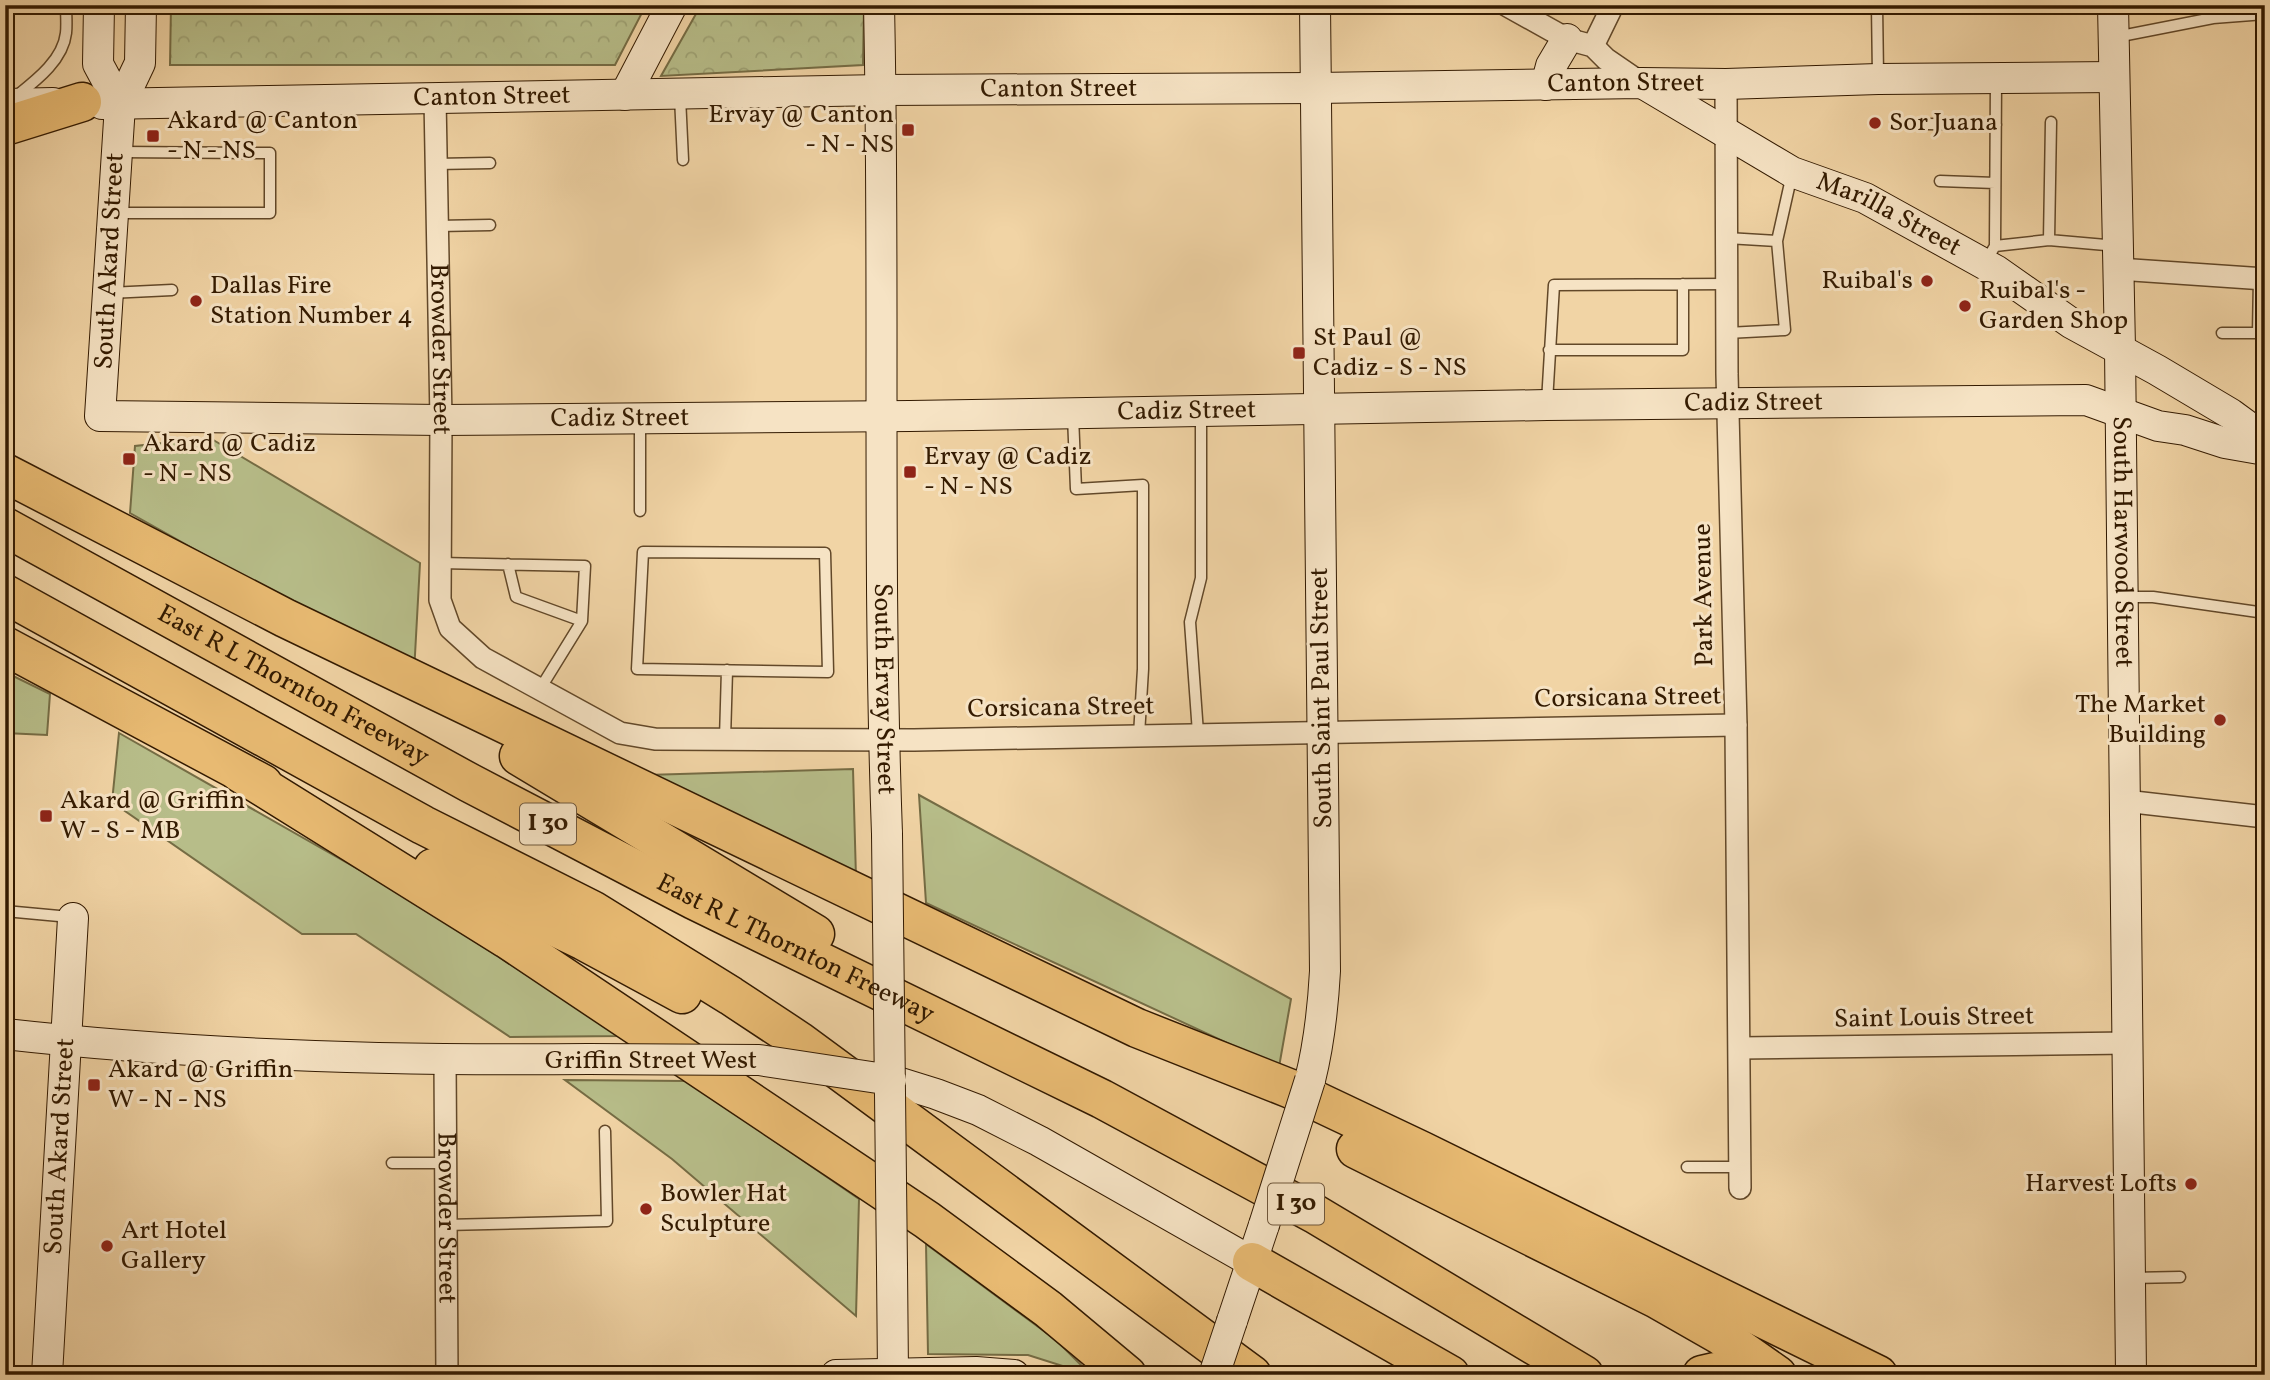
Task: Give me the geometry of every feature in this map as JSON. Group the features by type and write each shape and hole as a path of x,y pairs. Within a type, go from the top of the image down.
{"highway":[{"path":"6,111 82,103"},
{"path":"5,473 285,618 1137,1028 1291,1089 1878,1375"},
{"name":"East R L Thornton Freeway","path":"5,527 470,783 670,888 1102,1099 1315,1214 1584,1375"},
{"name":"I 30","path":"5,594 423,825 592,910 732,996 799,1041 1251,1375"},
{"path":"285,618 889,978 1102,1099"},
{"path":"5,646 239,772 573,935 733,1021 799,1041"},
{"path":"239,772 507,939 928,1220 1048,1309 1127,1375"},
{"path":"1137,1028 1215,1076 1263,1101 1657,1298 1720,1335 1777,1375"},
{"path":"1252,1262 1446,1373"},
{"path":"1486,1314 1602,1375"},
{"path":"1702,1375 1715,1372 1740,1375"}],"main road":[{"path":"99,5 98,64 120,105"},
{"name":"South Akard Street","path":"100,416 120,105 140,63 141,5"},
{"path":"625,95 672,5"},
{"name":"South Ervay Street","path":"879,5 882,90 884,740 891,1080 893,1375"},
{"name":"South Saint Paul Street","path":"1214,1375 1310,1080 1318,1050 1323,1011 1325,971 1315,5"},
{"name":"South Harwood Street","path":"2112,5 2120,348 2131,1375"},
{"path":"1546,85 1551,66 1580,43"},
{"name":"Canton Street","path":"82,103 120,105 882,90 1726,84 1878,79 2114,77"},
{"name":"Marilla Street","path":"1641,83 1792,172 1865,198 1989,255 2011,280 2071,323 2120,348 2231,414 2265,439"},
{"name":"Cadiz Street","path":"100,416 441,420 881,416 1547,404 2086,400 2158,426 2265,450"},
{"name":"South Akard Street","path":"47,1375 73,918"},
{"name":"Griffin Street West","path":"5,1034 67,1041 285,1056 445,1060 759,1060 891,1080 978,1110 1039,1141 1252,1262"},
{"path":"836,1375 976,1372 1014,1375"}],"street":[{"name":"Marilla Street","path":"1506,5 1580,43 1641,83"},
{"path":"1580,43 1613,5"},
{"name":"Park Avenue","path":"1726,84 1727,333 1736,725 1741,1177"},
{"name":"Browder Street","path":"435,99 441,420 440,600"},
{"path":"2118,258 2262,278"},
{"name":"Corsicana Street","path":"440,600 450,628 484,658 620,733 634,737 884,740 1323,730 1736,725"},
{"path":"2125,801 2265,817"},
{"name":"Saint Louis Street","path":"1740,1048 2129,1043"},
{"name":"Browder Street","path":"445,1060 447,1375"}],"lane":[{"path":"6,111 60,50 66,36 66,5"},
{"path":"1877,5 1878,79"},
{"path":"2113,38 2213,18 2265,14"},
{"path":"1996,77 1995,183 1989,255 2049,240 2118,258"},
{"path":"680,94 683,160"},
{"path":"2049,240 2051,122"},
{"path":"1927,124 1996,125"},
{"path":"113,214 270,213 270,153 117,152"},
{"path":"436,164 490,163"},
{"path":"1727,333 1785,330 1777,241 1792,172"},
{"path":"1940,181 1995,183"},
{"path":"438,226 491,225"},
{"path":"1727,238 1777,241"},
{"path":"2222,333 2258,333 2262,278"},
{"path":"1547,404 1554,285 1727,284"},
{"path":"1549,350 1683,350 1683,285"},
{"path":"108,293 172,290"},
{"path":"1198,733 1189,622 1201,578 1201,411"},
{"path":"1073,413 1076,489 1143,485 1143,669 1139,735"},
{"path":"640,418 640,511"},
{"path":"643,552 825,554 828,672 727,670 637,669 643,552"},
{"path":"440,563 585,566 582,621 540,689"},
{"path":"508,564 516,597 582,621"},
{"path":"2121,597 2153,597 2265,613"},
{"path":"725,739 727,670"},
{"path":"5,911 73,918"},
{"path":"445,1225 607,1221 605,1131"},
{"path":"392,1164 445,1163"},
{"path":"1687,1167 1741,1177"},
{"path":"2130,1278 2180,1277"}],"green space":[{"path":"171,5 646,5 615,65 170,65"},
{"path":"701,5 864,5 863,65 661,76"},
{"path":"210,438 420,563 414,673 130,513 135,446"},
{"path":"5,672 50,694 47,735 5,733"},
{"path":"119,733 400,893 621,1036 510,1037 356,934 302,934 112,802"},
{"path":"853,769 856,878 646,775"},
{"path":"919,795 1291,999 1279,1067 926,903"},
{"path":"565,1080 687,1081 859,1199 856,1316 672,1159"},
{"path":"926,1244 1056,1340 1091,1375 1028,1355 928,1354"}],"place":[{"name":"Sor Juana","path":"1875,123"},
{"name":"Ervay @ Canton - N - NS","path":"908,130"},
{"name":"Akard @ Canton - N - NS","path":"153,136"},
{"name":"Ruibal's","path":"1927,281"},
{"name":"Dallas Fire Station Number 4","path":"196,301"},
{"name":"Ruibal's - Garden Shop","path":"1965,306"},
{"name":"St Paul @ Cadiz - S - NS","path":"1299,353"},
{"name":"Akard @ Cadiz - N - NS","path":"129,459"},
{"name":"Ervay @ Cadiz - N - NS","path":"910,472"},
{"name":"The Market Building","path":"2220,720"},
{"name":"Akard @ Griffin W - S - MB","path":"46,816"},
{"name":"Akard @ Griffin W - N - NS","path":"94,1085"},
{"name":"Harvest Lofts","path":"2191,1184"},
{"name":"Bowler Hat Sculpture","path":"646,1209"},
{"name":"Art Hotel Gallery","path":"107,1246"}]}
